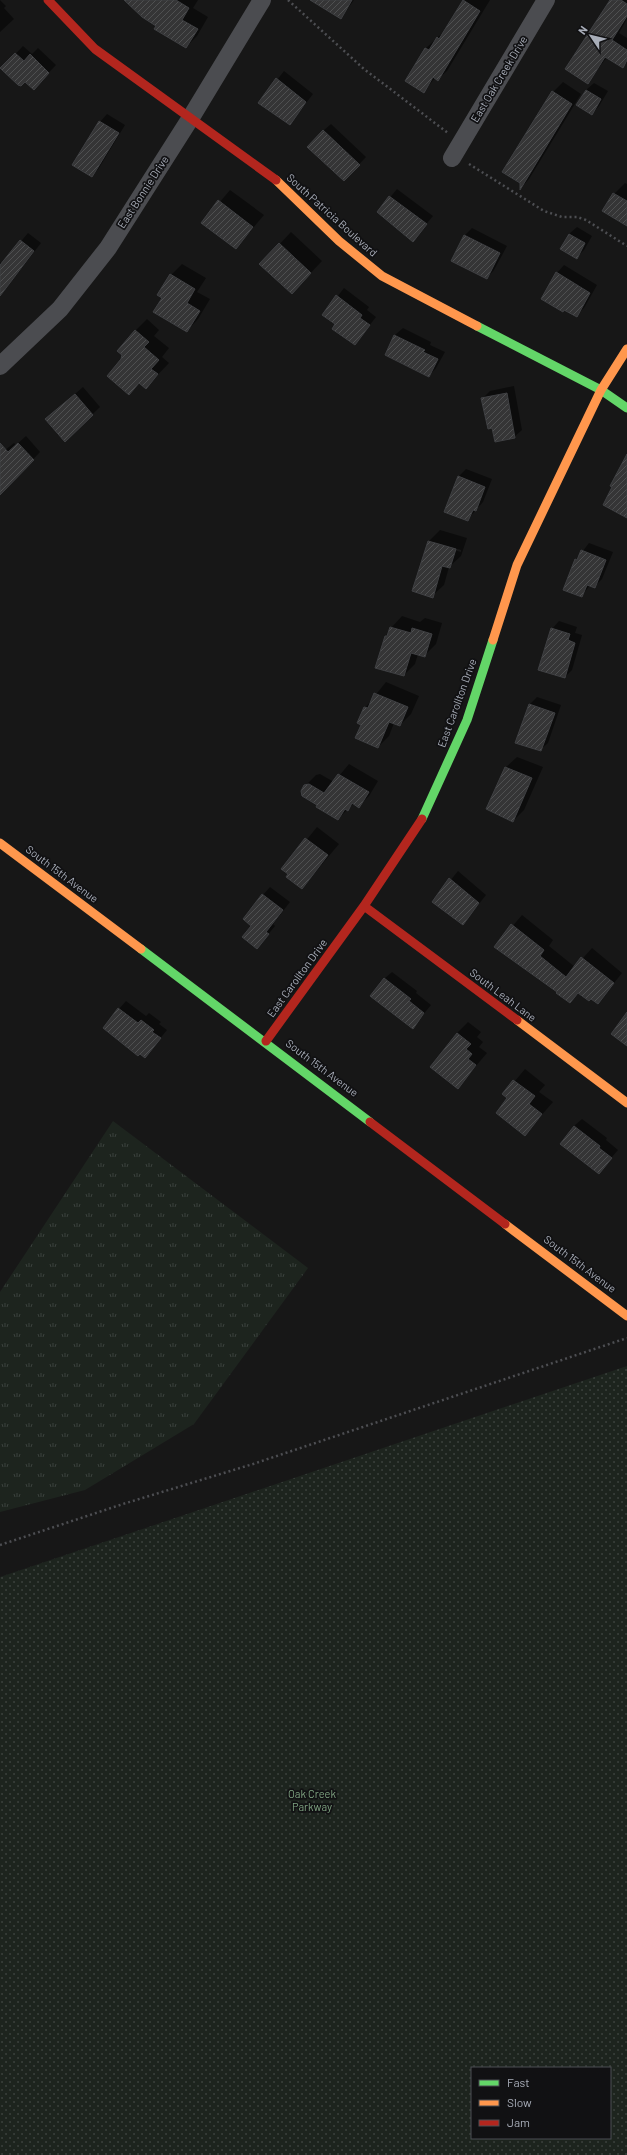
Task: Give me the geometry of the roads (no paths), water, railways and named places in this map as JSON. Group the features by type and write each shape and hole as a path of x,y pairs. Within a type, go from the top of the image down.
{"street":[{"name":"South Patricia Boulevard","path":"48,0 95,49 190,119 270,174 339,241 382,276 601,390 627,408"},
{"name":"East Bonnie Drive","path":"0,366 60,309 108,248 190,119 262,0"},
{"name":"East Oak Creek Drive","path":"456,152 546,0"},
{"name":"East Carollton Drive","path":"266,1041 364,906 425,815 467,720 517,565 601,390 627,349"},
{"name":"South 15th Avenue","path":"0,843 266,1041 627,1316"},
{"name":"South Leah Lane","path":"364,906 627,1103"}],"park label":[{"name":"Oak Creek Parkway","path":"312,1800"}]}
